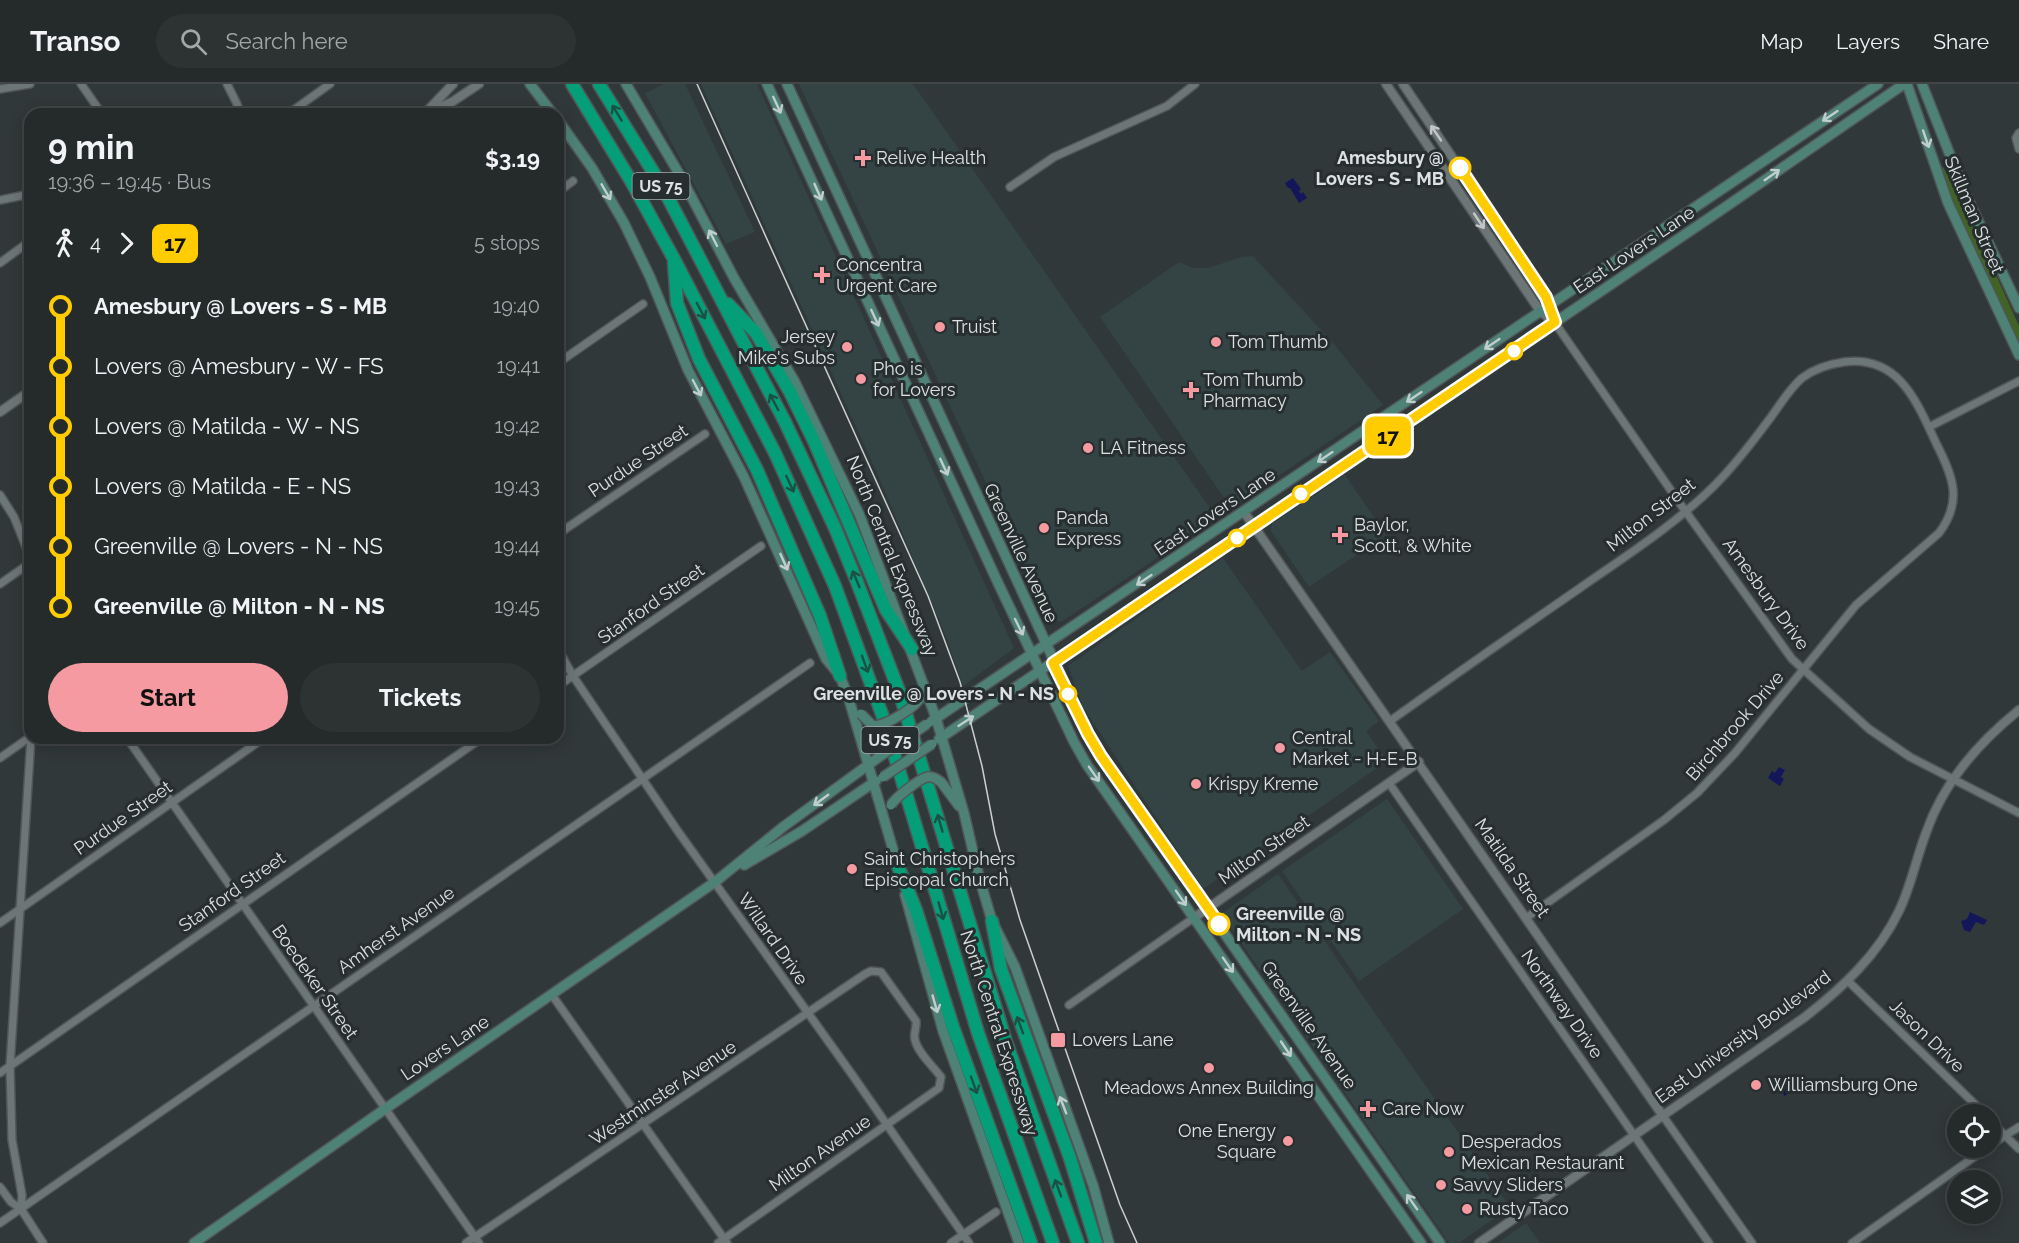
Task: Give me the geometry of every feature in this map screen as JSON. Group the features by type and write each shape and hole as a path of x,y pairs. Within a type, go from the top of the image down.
{"highway":[{"name":"North Central Expressway","path":"572,84 632,181 775,453 846,613 886,727 978,1033 1053,1243"},
{"name":"North Central Expressway","path":"599,84 663,188 811,476 879,636 934,803 991,998 1023,1096 1078,1243"},
{"path":"674,259 677,303 695,350 757,470 820,616 840,676"},
{"path":"717,292 756,333 789,392 819,452 886,610 912,649"},
{"path":"898,866 916,910 953,1027 1031,1243"},
{"path":"992,921 1001,969 1070,1158 1096,1243"}],"main road":[{"path":"530,84 549,108"},
{"name":"North Central Expressway","path":"626,84 681,177 734,278 795,382 860,516 923,679 964,813 992,921 1015,967 1093,1185 1109,1243"},
{"name":"Greenville Avenue","path":"767,84 1064,724 1087,765 1421,1243"},
{"name":"Greenville Avenue","path":"787,84 1053,663 1097,750 1440,1243"},
{"name":"East Lovers Lane","path":"868,765 1878,84"},
{"name":"East Lovers Lane","path":"873,783 1041,672 1906,84"},
{"name":"Skillman Street","path":"1906,84 1948,203 2019,355"},
{"name":"Skillman Street","path":"1922,84 1965,193 2019,308"},
{"path":"564,128 592,168 624,223 650,277 688,370 744,477 826,659 840,676 898,866 943,1031 1019,1243"},
{"path":"801,155 816,148"},
{"path":"1714,193 1724,208"},
{"path":"856,276 872,268"},
{"path":"1394,410 1404,424"},
{"path":"851,706 873,726 882,726 915,705 922,695 923,679"},
{"name":"Lovers Lane","path":"194,1243 208,1239 385,1109 715,882 783,827 868,765"},
{"path":"885,824 895,799 925,778 934,777 941,782 964,813"},
{"name":"Lovers Lane","path":"715,882 802,831 873,783"},
{"path":"1299,1069 1313,1059"},
{"path":"1349,1139 1362,1130"}],"street":[{"path":"0,89 30,84"},
{"path":"81,84 98,108"},
{"path":"227,84 238,108"},
{"path":"296,108 330,84"},
{"path":"430,108 453,84"},
{"path":"437,108 452,102 479,84"},
{"path":"1010,187 1054,157 1167,106 1195,84"},
{"name":"Amesbury Drive","path":"1386,84 1540,311 1555,322"},
{"name":"Amesbury Drive","path":"1403,84 1550,304 1555,322 1686,512 1792,659 1869,729 1910,757 2019,813"},
{"path":"2018,134 2019,149"},
{"path":"1448,175 1460,168"},
{"path":"564,188 573,181"},
{"path":"0,200 24,195"},
{"path":"0,262 24,246"},
{"path":"564,359 643,304"},
{"name":"Milton Street","path":"1390,722 1686,512 1734,465 1792,388 1818,369 1851,362 1878,365 1888,370 1908,389 1929,427"},
{"path":"1929,427 2019,381"},
{"path":"0,412 24,395"},
{"name":"Birchbrook Drive","path":"1526,918 1683,806 1719,772 1856,606 1940,533 1953,507 1951,477 1929,427"},
{"name":"Purdue Street","path":"564,530 705,434"},
{"path":"0,495 14,517 24,542"},
{"name":"Matilda Street","path":"1244,512 1752,1243"},
{"name":"Stanford Street","path":"564,682 761,546"},
{"path":"0,584 24,567"},
{"name":"Willard Drive","path":"564,660 642,778 969,1243"},
{"name":"Amherst Avenue","path":"0,1223 810,663"},
{"name":"East University Boulevard","path":"1479,1243 1805,1017 1848,981 1882,939 1898,913 1909,889 1932,818 1953,779 1977,747 2019,710"},
{"path":"0,758 24,741"},
{"path":"21,1209 22,1195 12,1140 10,1066 30,744"},
{"name":"Boedeker Street","path":"131,744 476,1240"},
{"name":"Purdue Street","path":"0,923 255,744"},
{"name":"Stanford Street","path":"0,1073 473,744"},
{"name":"Milton Street","path":"1069,1005 1419,762"},
{"name":"Northway Drive","path":"1389,783 1708,1243"},
{"name":"Westminster Avenue","path":"466,1243 476,1240 865,974 878,970 884,975 916,1021 915,1043 941,1077 939,1088"},
{"name":"Jason Drive","path":"1848,981 1974,1104"},
{"path":"552,995 723,1242"},
{"name":"Milton Avenue","path":"723,1242 939,1088"},
{"path":"2001,1139 2019,1127"},
{"path":"2001,1131 2019,1149"},
{"path":"1852,1243 1972,1158"},
{"path":"0,1187 11,1202 21,1209 43,1243"},
{"path":"951,1243 996,1212"}],"shaded area":[{"path":"664,84 685,84 755,232 726,244 645,93"},
{"path":"701,84 757,84 1014,648 963,686 947,639 877,473"},
{"path":"799,84 913,84 1217,518 1061,622 1050,619"},
{"path":"1293,178 1301,189 1299,191 1301,194 1303,192 1307,198 1299,203 1285,183"},
{"path":"1253,256 1334,344 1383,405 1231,508 1100,317 1179,262 1193,268 1208,268 1242,257"},
{"path":"1345,475 1386,535 1309,587 1271,531 1272,524"},
{"path":"1223,558 1302,671 1330,652 1379,721 1366,731 1387,761 1203,889 1083,707 1068,666"},
{"path":"1779,767 1785,770 1780,786 1768,778 1772,771 1775,773"},
{"path":"1387,799 1463,909 1359,981 1282,871"},
{"path":"1278,874 1510,1207 1459,1243 1449,1243 1221,914"},
{"path":"1970,912 1987,920 1984,925 1976,922 1970,932 1964,930 1961,921 1967,919"},
{"path":"1794,1074 1797,1079 1792,1083 1793,1091 1784,1096 1784,1090 1780,1084"},
{"path":"1526,1223 1540,1243 1498,1243"}],"green space":[{"path":"1943,167 1974,226 2019,326 2019,342 2011,325 2001,312 1955,208"}],"tram line":[{"path":"697,84 928,596 960,682 982,766 995,834 1020,920 1120,1205 1137,1243"}],"bus line":[{"name":"17","path":"1219,924 1101,756 1053,663 1555,322 1546,297 1460,168"}],"place":[{"name":"Relive Health","path":"863,158"},
{"name":"Amesbury @ Lovers - S - MB","path":"1460,168"},
{"name":"Concentra Urgent Care","path":"822,275"},
{"name":"Truist","path":"940,327"},
{"name":"Tom Thumb","path":"1216,342"},
{"name":"Jersey Mike's Subs","path":"847,347"},
{"name":"Pho is for Lovers","path":"861,379"},
{"name":"Tom Thumb Pharmacy","path":"1191,390"},
{"name":"LA Fitness","path":"1088,448"},
{"name":"Panda Express","path":"1044,528"},
{"name":"Baylor, Scott, & White","path":"1340,535"},
{"name":"Greenville @ Lovers - N - NS","path":"1068,694"},
{"name":"Central Market - H-E-B","path":"1280,748"},
{"name":"Krispy Kreme","path":"1196,784"},
{"name":"Saint Christophers Episcopal Church","path":"852,869"},
{"name":"Greenville @ Milton - N - NS","path":"1219,924"},
{"name":"Lovers Lane","path":"1058,1040"},
{"name":"Meadows Annex Building","path":"1209,1068"},
{"name":"Williamsburg One","path":"1756,1085"},
{"name":"Care Now","path":"1368,1109"},
{"name":"One Energy Square","path":"1288,1141"},
{"name":"Desperados Mexican Restaurant","path":"1449,1152"},
{"name":"Savvy Sliders","path":"1441,1185"},
{"name":"Rusty Taco","path":"1467,1209"}]}
